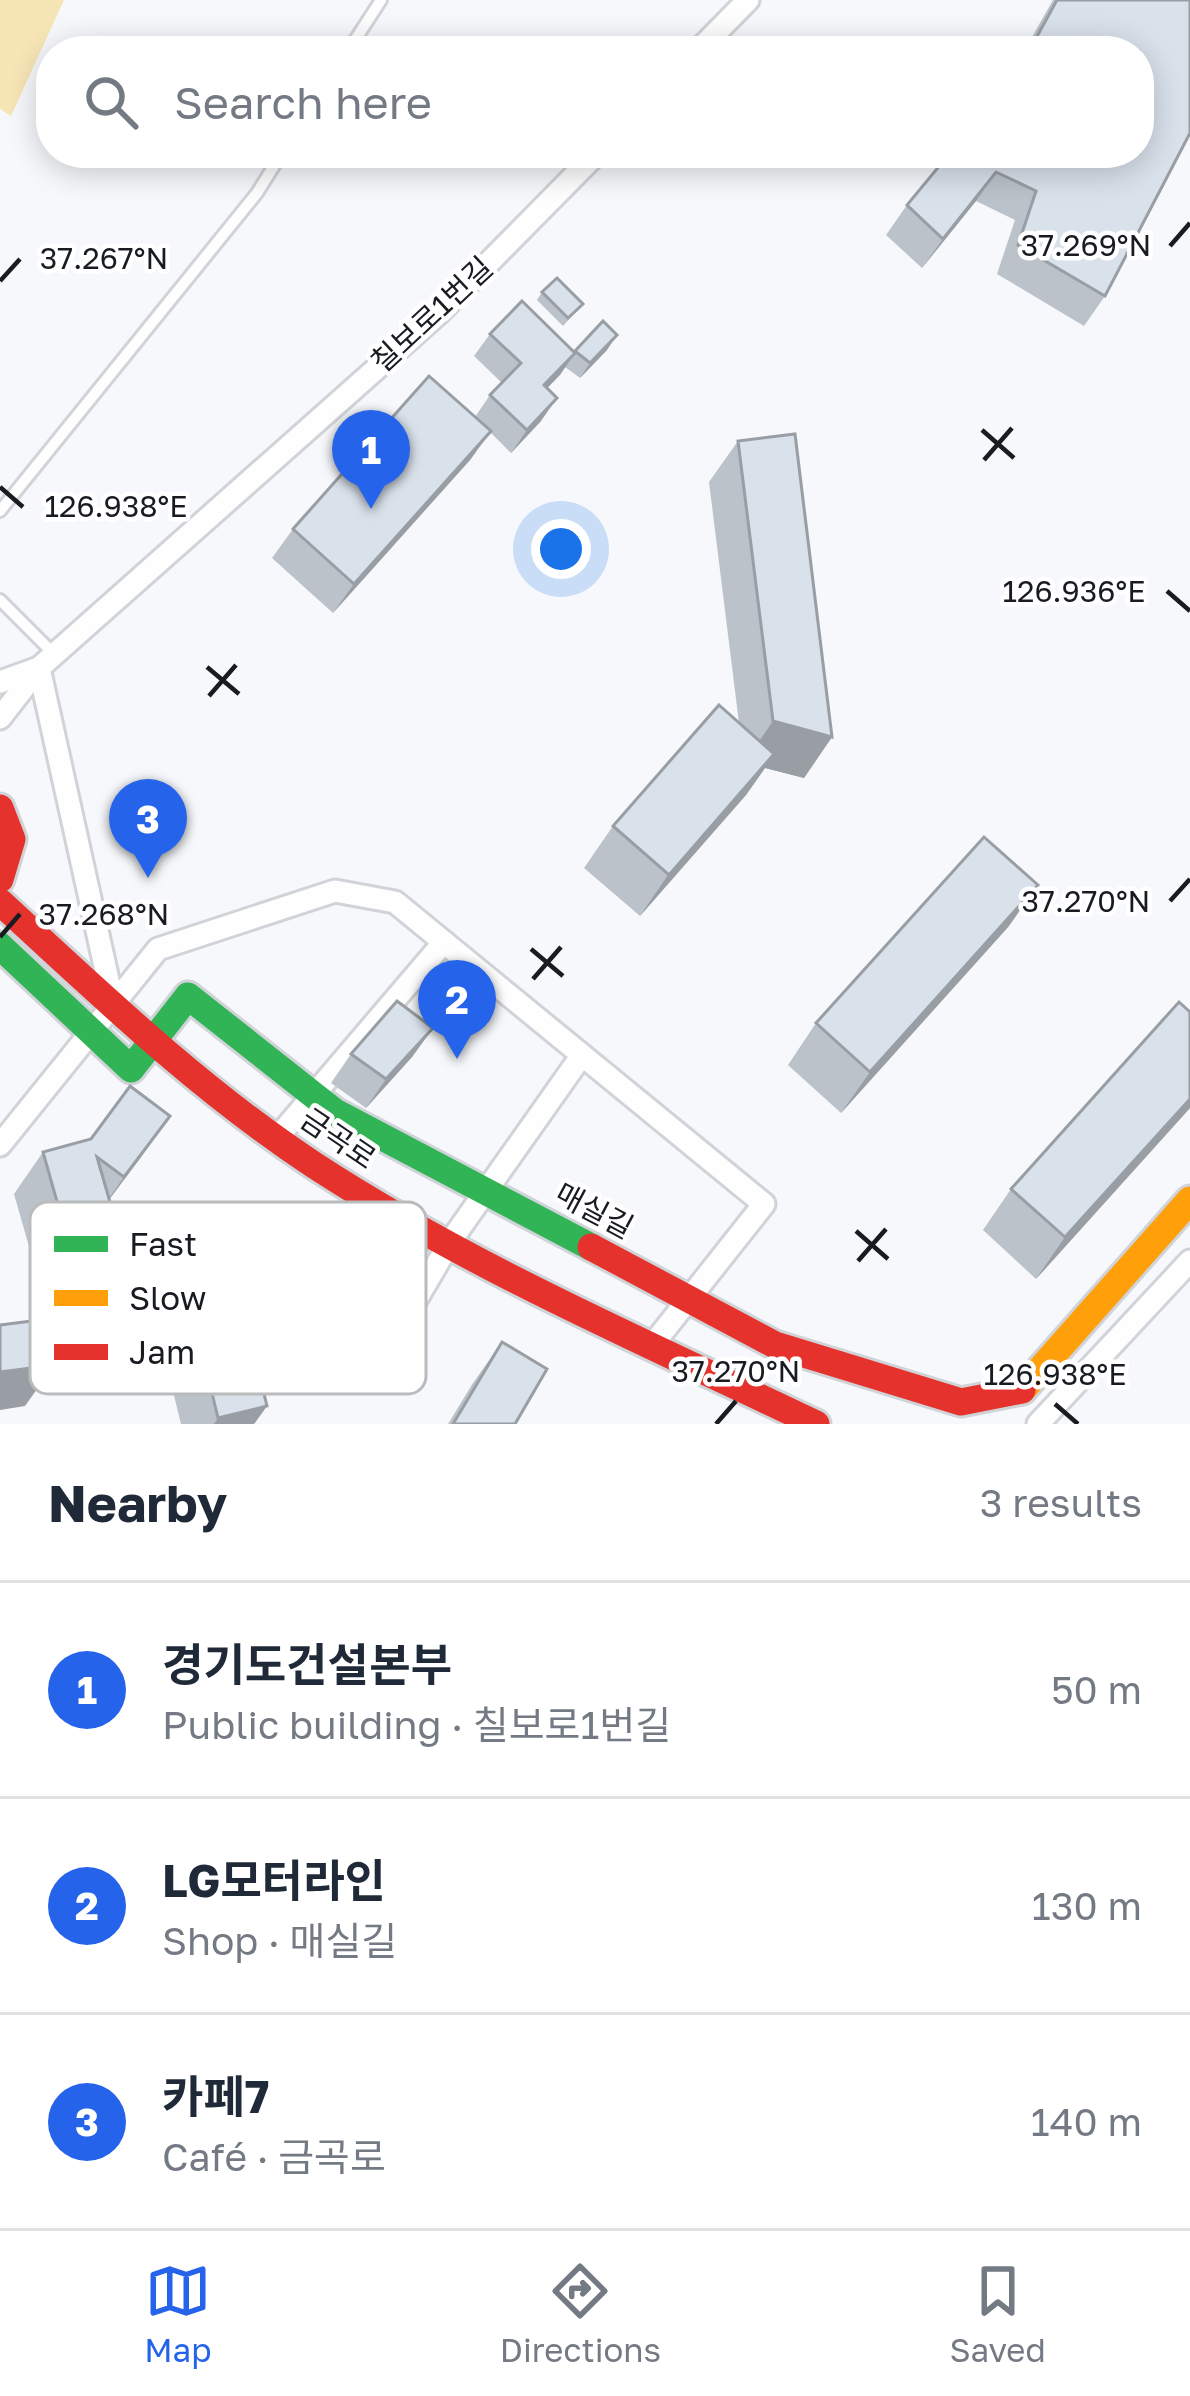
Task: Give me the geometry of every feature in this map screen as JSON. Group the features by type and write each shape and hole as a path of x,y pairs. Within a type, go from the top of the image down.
{"street":[{"path":"713,36 748,0"},
{"name":"칠보로1번길","path":"0,718 46,661 439,313 582,168"},
{"path":"0,682 46,661 114,1007"},
{"path":"0,808 12,839 0,879"},
{"path":"0,1145 158,949 335,891 395,902 764,1204 650,1348"},
{"name":"금곡로","path":"0,902 153,1041 277,1138 375,1202"},
{"path":"277,1138 444,942"},
{"path":"0,946 131,1069 153,1041"},
{"name":"매실길","path":"153,1041 188,996 335,1112 775,1345 961,1402 1018,1395 1190,1200"},
{"path":"426,1283 582,1055"},
{"name":"금곡로","path":"426,1229 650,1348 816,1424"},
{"path":"1038,1424 1190,1261"}],"lane":[{"path":"358,36 381,0"},
{"path":"0,511 273,168"},
{"path":"0,600 46,661"}],"shaded area":[{"path":"0,0 64,0 48,36 36,36 36,61 11,116 0,109"}],"building":[{"path":"1057,0 1190,0 1190,133 1105,296 1018,245 1036,191 996,172 943,239 907,205 938,168 1154,168 1154,36 1037,36"},
{"path":"557,278 583,304 568,318 542,292"},
{"path":"522,301 575,353 544,385 557,398 527,430 490,395 521,363 490,334"},
{"path":"603,321 617,335 590,363 575,351"},
{"path":"429,376 491,431 354,584 293,529"},
{"path":"795,434 832,737 773,721 738,441"},
{"path":"719,705 774,754 669,875 613,826"},
{"path":"984,837 1038,885 870,1072 816,1023"},
{"path":"397,1001 433,1028 386,1079 351,1054"},
{"path":"1179,1002 1190,1012 1190,1099 1065,1237 1011,1189"},
{"path":"130,1086 170,1116 124,1177 97,1157 110,1202 57,1202 43,1152 91,1139"},
{"path":"30,1321 30,1368 0,1372 0,1325"},
{"path":"502,1342 547,1369 515,1424 453,1424"},
{"path":"212,1394 264,1394 267,1406 218,1418"}],"traffic: fast":[{"path":"0,946 131,1069 188,996 335,1112 591,1247"}],"traffic: slow":[{"path":"1022,1390 1190,1200"}],"traffic: jam":[{"path":"0,808 12,839 0,879"},
{"path":"0,902 191,1073 272,1136 374,1202"},
{"path":"426,1233 816,1424"},
{"path":"591,1247 775,1345 961,1402 1022,1390"}],"place":[{"name":"경기도건설본부","path":"371,509"},
{"name":"카페7","path":"148,878"},
{"name":"LG모터라인","path":"457,1059"}]}
